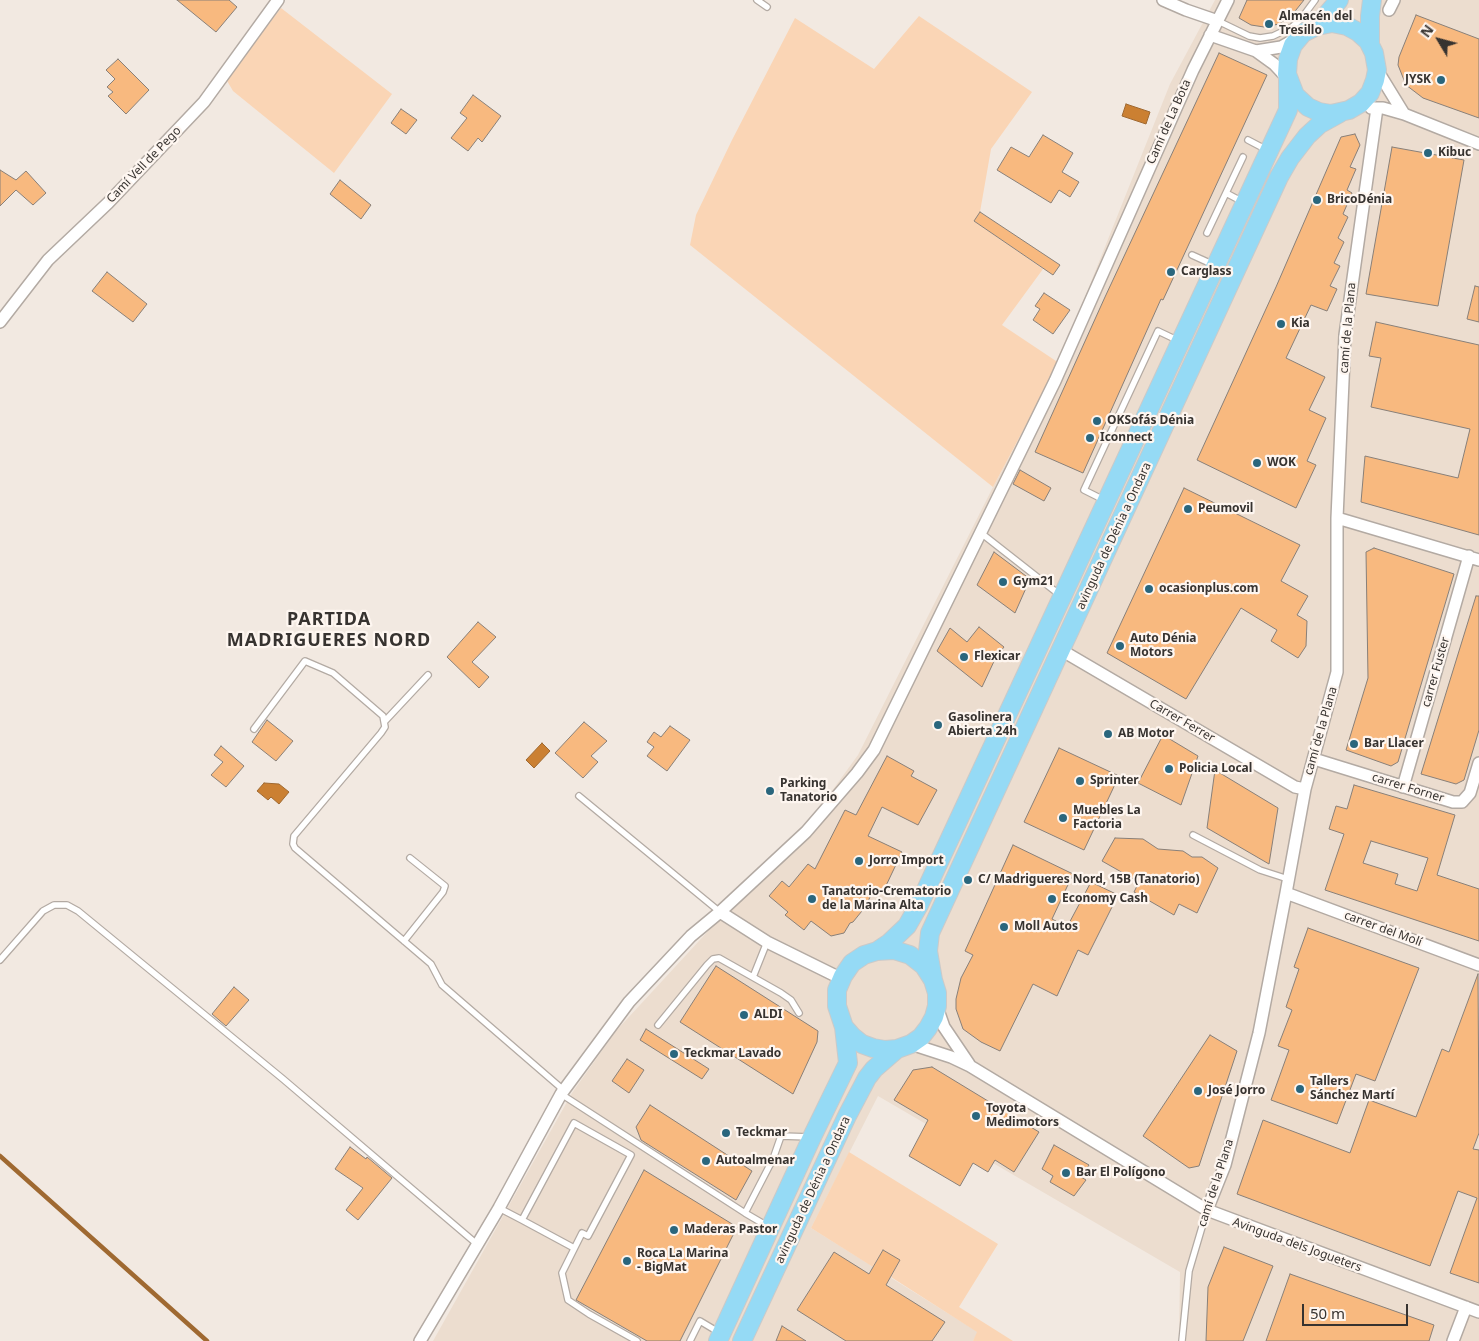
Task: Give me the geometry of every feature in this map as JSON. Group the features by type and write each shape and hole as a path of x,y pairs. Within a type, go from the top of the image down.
{"main road":[{"path":"1310,30 1332,23 1347,26 1358,32 1370,45 1374,53 1377,70 1370,93 1361,103 1345,111 1331,114 1319,112 1308,107 1295,95 1288,79 1288,59 1293,46 1339,0"},
{"path":"1370,45 1372,0"},
{"name":"avinguda de Dénia a Ondara","path":"877,951 889,943 907,926 919,905 1288,110 1288,79"},
{"name":"avinguda de Dénia a Ondara","path":"933,980 928,950 930,933 1279,177 1290,158 1307,136 1320,124 1345,111"},
{"path":"894,950 910,956 924,966 933,980 937,993 934,1017 928,1028 904,1046 885,1050 862,1044 852,1036 844,1027 837,1006 838,990 852,963 864,955 877,951 894,950"},
{"name":"avinguda de Dénia a Ondara","path":"720,1338 770,1227 848,1063 844,1027"},
{"name":"avinguda de Dénia a Ondara","path":"742,1341 863,1085 874,1069 904,1046"}],"street":[{"name":"Camí Vell de Pego","path":"0,322 48,260 108,203 204,102 278,0"},
{"path":"1163,0 1218,21"},
{"name":"Camí de La Bota","path":"420,1341 478,1245 561,1094 637,991 691,936 720,912 806,832 857,773 874,750 1055,381 1193,70 1228,0"},
{"path":"1256,52 1281,47 1310,30"},
{"path":"1210,35 1256,52 1274,64 1288,79"},
{"path":"1377,70 1404,114"},
{"name":"camí de la Plana","path":"1206,1210 1225,1165 1259,1034 1304,789 1337,672 1337,518 1345,334 1377,108"},
{"path":"1345,111 1383,108 1404,114 1479,144"},
{"path":"1337,518 1474,558"},
{"name":"carrer Fuster","path":"1403,788 1474,558"},
{"name":"Carrer Ferrer","path":"1061,650 1286,781 1304,789"},
{"name":"carrer Forner","path":"1314,758 1403,788 1453,802 1462,802 1470,793 1479,763"},
{"name":"carrer del Molí","path":"1286,894 1479,965"},
{"path":"720,912 768,942 842,980"},
{"name":"Avinguda dels Jogueters","path":"936,1006 944,1027 970,1066"},
{"name":"Avinguda dels Jogueters","path":"904,1046 951,1057 970,1066 1206,1210 1479,1312"},
{"path":"1453,1341 1466,1307"}],"lane":[{"path":"757,0 767,7"},
{"path":"1218,21 1249,36 1260,38 1273,36 1301,19 1315,0"},
{"path":"1248,140 1269,150"},
{"path":"1207,233 1243,156"},
{"path":"1226,193 1245,203"},
{"path":"1192,255 1216,266"},
{"path":"1107,501 1084,490 1158,331 1180,342"},
{"path":"981,533 1062,597"},
{"path":"254,729 305,661 332,673 382,716 385,721 385,727 294,836 294,848 431,964 442,985 560,1087 561,1094 745,1213 770,1227"},
{"path":"385,721 428,675"},
{"path":"579,796 720,912"},
{"path":"1193,835 1260,870 1288,879"},
{"path":"404,941 442,892 444,886 410,858"},
{"path":"0,960 43,911 54,905 67,905 78,911 283,1079 478,1245"},
{"path":"753,977 768,942"},
{"path":"658,1025 713,959 719,958 791,1000 799,1014"},
{"path":"522,1220 574,1123 631,1155 588,1236 582,1233 562,1273 568,1300 637,1341"},
{"path":"745,1213 773,1159 781,1136 812,1137"},
{"path":"499,1208 574,1248"},
{"name":"camí de la Plana","path":"1182,1341 1189,1271 1206,1210"},
{"path":"690,1341 700,1321 720,1338"}],"shaded area":[{"path":"1215,0 1479,0 1479,1341 1179,1341 1180,1272 878,1096 811,1228 978,1332 973,1341 433,1341 572,1093 616,1031 722,916 773,872 858,755 993,487 1055,372 1170,84"},
{"path":"281,8 392,94 334,173 233,91 226,79"},
{"path":"919,16 1032,92 991,149 980,212 974,221 1043,269 1002,325 1059,363 993,487 690,245 696,215 732,140 795,18 874,69"},
{"path":"1126,104 1150,112 1146,124 1122,116"},
{"path":"542,743 550,751 534,768 526,760"},
{"path":"264,783 279,784 289,792 279,804 271,797 268,800 257,791"},
{"path":"849,1152 998,1244 959,1307 1013,1341 973,1341 977,1332 891,1277 900,1260 883,1250 873,1267 811,1228"}],"building":[{"path":"177,0 229,0 237,7 216,32"},
{"path":"1247,0 1304,0 1292,15 1279,24 1264,27 1251,25 1239,18"},
{"path":"1416,15 1479,39 1479,118 1423,98 1406,85 1398,65 1399,57"},
{"path":"1219,53 1267,75 1163,300 1161,299 1083,473 1035,452"},
{"path":"118,59 149,90 126,114 108,96 113,92 107,87 115,79 106,70"},
{"path":"473,95 501,116 482,142 478,138 468,151 451,138 467,118 460,113"},
{"path":"401,109 417,120 406,134 391,123"},
{"path":"1355,134 1360,145 1350,167 1356,169 1347,190 1352,193 1343,214 1348,217 1338,238 1344,242 1334,263 1340,266 1330,286 1337,289 1327,311 1311,305 1286,358 1325,377 1309,410 1326,418 1307,461 1316,465 1296,508 1197,460 1276,287 1341,137"},
{"path":"1043,135 1073,153 1062,172 1079,182 1070,197 1059,190 1051,203 997,170 1011,147 1029,157"},
{"path":"1392,147 1464,160 1438,306 1366,294"},
{"path":"0,170 16,180 26,171 46,193 33,205 16,190 0,206"},
{"path":"340,180 371,205 361,219 330,194"},
{"path":"980,212 1060,265 1053,275 974,221"},
{"path":"107,272 147,304 133,322 92,291"},
{"path":"1475,286 1479,287 1479,322 1467,319"},
{"path":"1044,293 1070,310 1053,334 1033,320 1040,309 1035,306"},
{"path":"1376,322 1479,345 1479,535 1361,502 1365,456 1458,478 1470,429 1371,407 1381,358 1369,356"},
{"path":"1020,470 1051,488 1044,501 1013,484"},
{"path":"1184,488 1300,545 1281,581 1308,596 1297,615 1307,621 1306,646 1298,658 1271,641 1277,630 1241,608 1186,699 1107,653"},
{"path":"1374,548 1454,574 1398,762 1391,766 1346,750 1368,678 1366,552"},
{"name":"Gym21","path":"994,552 1030,579 1015,613 977,585"},
{"path":"1476,596 1479,596 1479,730 1464,780 1456,784 1421,774"},
{"path":"478,622 496,637 472,662 489,677 479,688 447,657"},
{"name":"Flexicar","path":"979,627 1004,647 996,657 982,687 937,651 950,628 967,642"},
{"path":"267,720 293,741 276,761 252,742"},
{"path":"584,722 607,741 591,756 598,762 583,778 555,753"},
{"path":"670,726 690,740 667,771 647,756 654,747 647,742 654,732 661,737"},
{"name":"Policia Local","path":"1163,735 1198,756 1181,805 1138,783"},
{"path":"221,746 244,766 226,787 211,775 223,762 214,755"},
{"path":"1059,748 1119,776 1084,850 1024,822"},
{"path":"887,756 914,771 911,776 937,790 918,825 882,807 868,836 902,852 883,892 874,888 866,906 850,923 844,933 831,936 811,921 804,930 785,915 788,912 769,896 782,881 789,887 808,864 815,869 845,810 856,815"},
{"path":"1215,770 1278,808 1269,864 1207,828"},
{"path":"1354,785 1455,815 1437,875 1479,889 1479,941 1325,890 1344,834 1329,829 1336,806 1347,809","holes":["1371,841 1428,858 1417,891 1395,884 1398,874 1363,863"]},
{"path":"1115,838 1143,839 1158,849 1183,851 1192,857 1202,857 1218,868 1197,913 1179,904 1174,915 1134,892 1139,882 1102,861"},
{"path":"1013,845 1073,874 1052,919 1067,927 1091,882 1118,895 1088,955 1078,950 1057,996 1033,984 1000,1051 981,1042 963,1029 956,1009 956,999 961,978 973,955 965,951"},
{"path":"1308,928 1419,968 1375,1081 1356,1074 1337,1124 1271,1100 1289,1050 1278,1046 1292,1010 1286,1007 1299,969 1294,967"},
{"path":"716,966 818,1031 817,1042 793,1094 680,1022"},
{"path":"1478,974 1479,1133 1473,1149 1479,1150 1479,1283 1450,1273 1477,1198 1458,1191 1430,1266 1237,1194 1263,1120 1350,1153 1369,1100 1416,1117 1442,1049 1449,1052"},
{"path":"234,987 249,1000 226,1026 212,1014"},
{"name":"Teckmar Lavado","path":"646,1029 709,1069 702,1079 640,1040"},
{"name":"José Jorro","path":"1210,1035 1237,1051 1199,1166 1189,1168 1143,1136"},
{"path":"627,1059 644,1070 629,1093 612,1081"},
{"path":"932,1067 1039,1132 1014,1172 995,1160 988,1172 973,1163 960,1186 909,1156 928,1120 894,1100 913,1070"},
{"name":"Autoalmenar","path":"650,1105 752,1171 736,1200 641,1140 636,1127"},
{"name":"Bar El Polígono","path":"1054,1145 1089,1165 1081,1177 1086,1180 1074,1196 1050,1182 1053,1176 1042,1169"},
{"path":"350,1147 366,1159 367,1157 392,1178 358,1220 346,1210 363,1188 335,1169"},
{"path":"644,1170 737,1227 680,1341 647,1341 576,1300"},
{"path":"1224,1247 1273,1266 1243,1341 1206,1341 1208,1287"},
{"path":"883,1250 900,1260 886,1285 945,1322 932,1341 846,1341 797,1310 834,1252 869,1274"},
{"path":"1290,1274 1434,1325 1429,1341 1266,1341"},
{"path":"782,1326 806,1341 776,1341"}],"waterway":[{"path":"0,1156 207,1341"}],"place":[{"name":"Almacén del Tresillo","path":"1269,24"},
{"name":"JYSK","path":"1441,80"},
{"name":"Kibuc","path":"1428,153"},
{"name":"BricoDénia","path":"1317,200"},
{"name":"Carglass","path":"1171,272"},
{"name":"Kia","path":"1281,324"},
{"name":"OKSofás Dénia","path":"1097,421"},
{"name":"Iconnect","path":"1090,438"},
{"name":"WOK","path":"1257,463"},
{"name":"Peumovil","path":"1188,509"},
{"name":"Gym21","path":"1003,582"},
{"name":"ocasionplus.com","path":"1149,589"},
{"name":"Auto Dénia Motors","path":"1120,646"},
{"name":"Flexicar","path":"964,657"},
{"name":"Gasolinera Abierta 24h","path":"938,725"},
{"name":"AB Motor","path":"1108,734"},
{"name":"Bar Llacer","path":"1354,744"},
{"name":"Policia Local","path":"1169,769"},
{"name":"Sprinter","path":"1080,781"},
{"name":"Parking Tanatorio","path":"770,791"},
{"name":"Muebles La Factoria","path":"1063,818"},
{"name":"Jorro Import","path":"859,861"},
{"name":"C/ Madrigueres Nord, 15B (Tanatorio)","path":"968,880"},
{"name":"Tanatorio-Crematorio de la Marina Alta","path":"812,899"},
{"name":"Economy Cash","path":"1052,899"},
{"name":"Moll Autos","path":"1004,927"},
{"name":"ALDI","path":"744,1015"},
{"name":"Teckmar Lavado","path":"674,1054"},
{"name":"Tallers Sánchez Martí","path":"1300,1089"},
{"name":"José Jorro","path":"1198,1091"},
{"name":"Toyota Medimotors","path":"976,1116"},
{"name":"Teckmar","path":"726,1133"},
{"name":"Autoalmenar","path":"706,1161"},
{"name":"Bar El Polígono","path":"1066,1173"},
{"name":"Maderas Pastor","path":"674,1230"},
{"name":"Roca La Marina - BigMat","path":"627,1261"}],"district":[{"name":"PARTIDA MADRIGUERES NORD","path":"329,630"}]}
